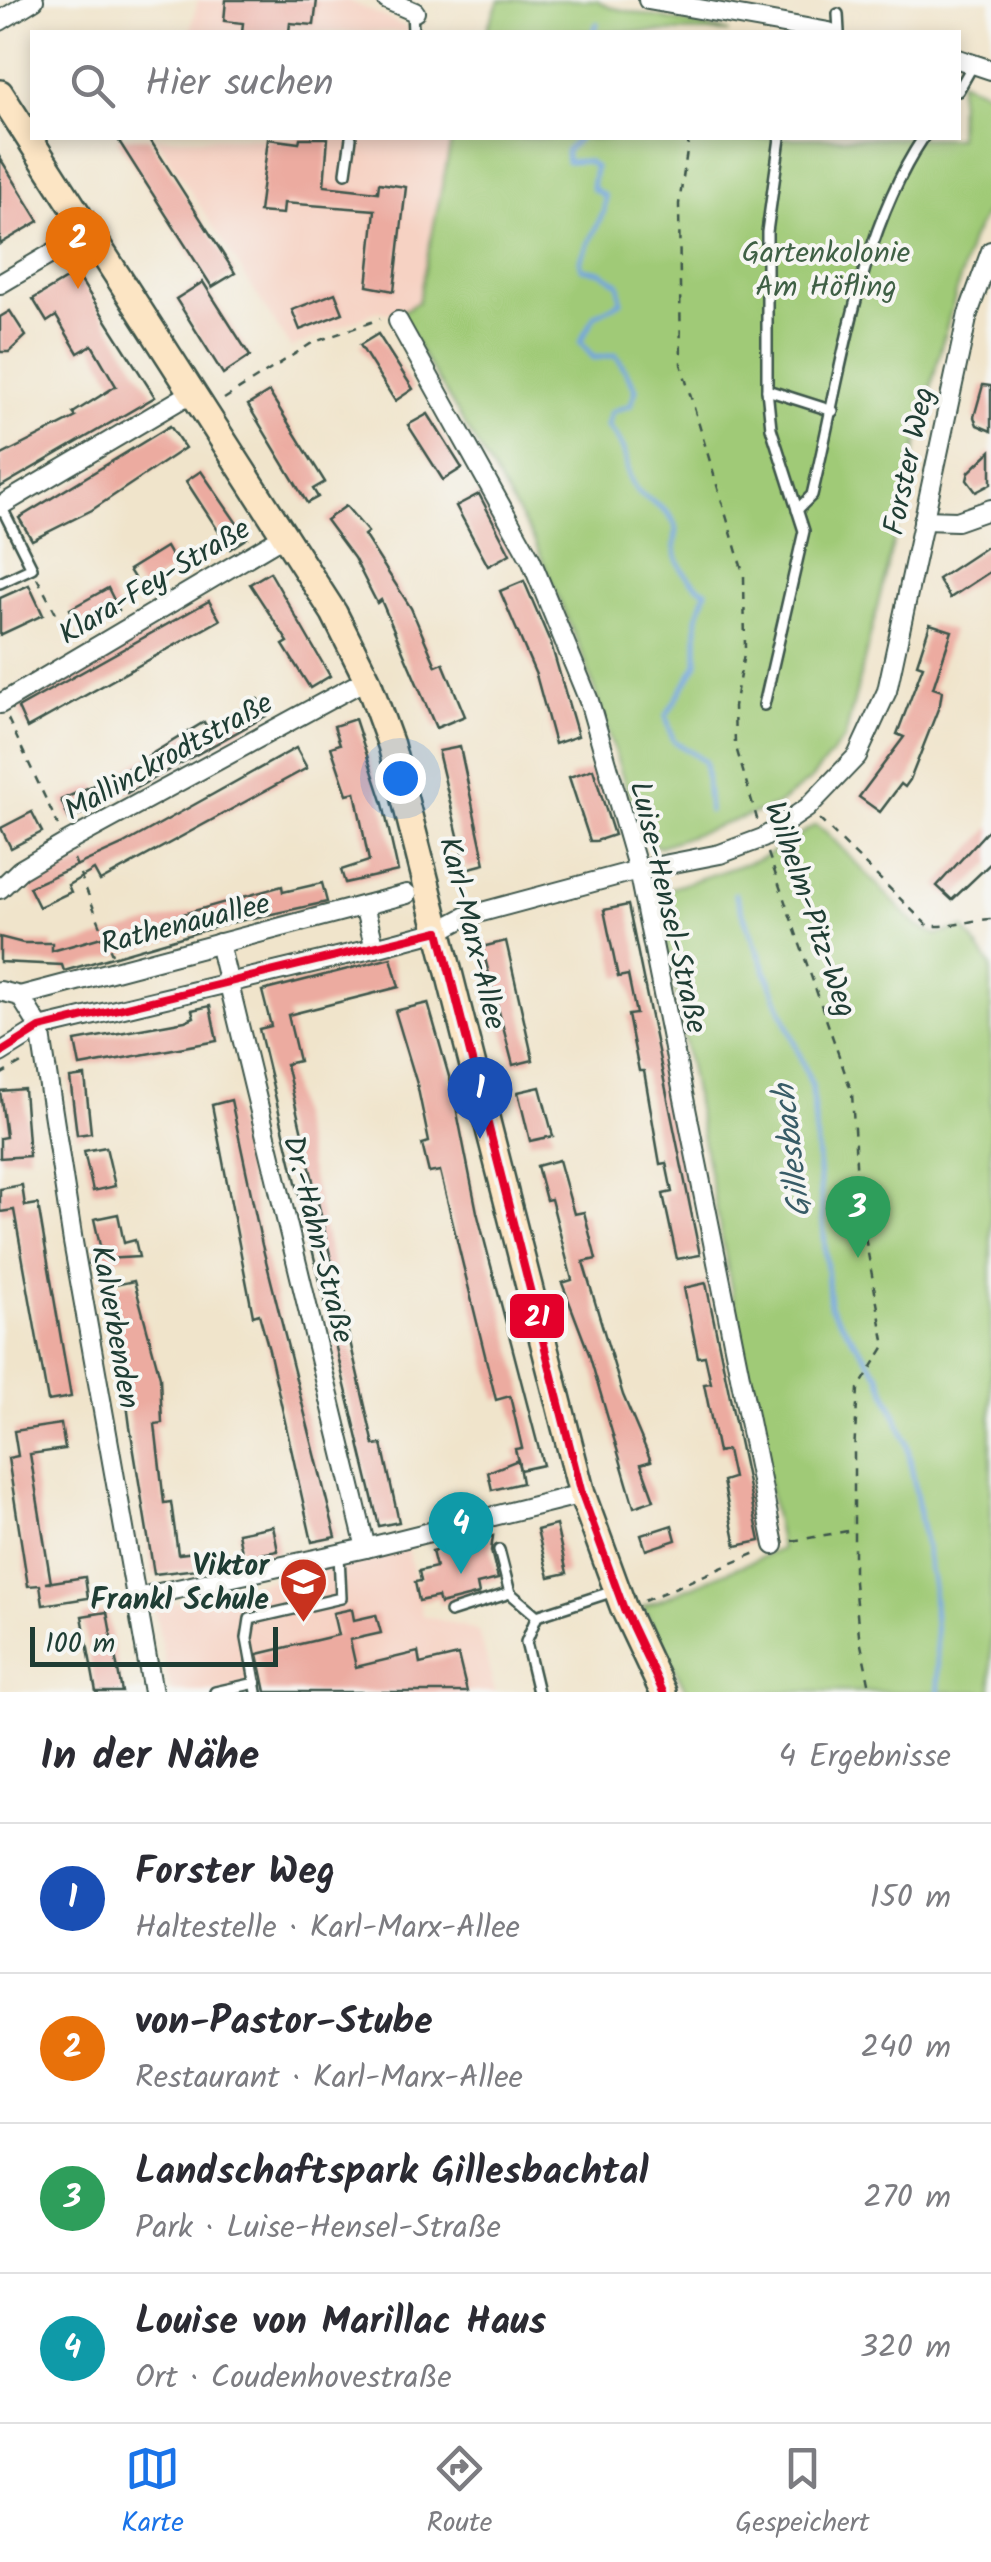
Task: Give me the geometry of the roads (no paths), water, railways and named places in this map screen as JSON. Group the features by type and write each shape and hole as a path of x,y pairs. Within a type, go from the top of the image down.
{"street":[{"path":"0,21 34,0"},
{"path":"387,0 413,12"},
{"path":"648,0 799,30"},
{"name":"Karl-Marx-Allee","path":"0,93 30,139"},
{"name":"Karl-Marx-Allee","path":"31,140 334,613 367,678 391,745 582,1494 620,1600 663,1692"},
{"path":"0,284 90,231"},
{"name":"Forster Weg","path":"439,931 467,916 638,870 720,854 762,838 807,808 857,756 886,691 968,314 991,251"},
{"name":"Luise-Hensel-Straße","path":"398,321 531,560 588,701 638,870 774,1544"},
{"path":"0,506 199,401"},
{"path":"924,520 956,521 991,509"},
{"name":"Klara-Fey-Straße","path":"1,704 285,535"},
{"name":"Mallinckrodtstraße","path":"0,889 20,870 66,842 367,678"},
{"name":"Rathenauallee","path":"20,996 407,894"},
{"path":"364,906 375,948"},
{"path":"0,1053 40,1028 439,931"},
{"name":"Dr.-Hahn-Straße","path":"219,943 366,1548"},
{"path":"0,991 20,996"},
{"name":"Kalverbenden","path":"20,996 40,1028 45,1052 73,1242 153,1692"},
{"path":"136,1598 366,1548 582,1494"}],"lane":[{"path":"413,12 413,30"},
{"path":"838,14 838,30"},
{"path":"961,86 975,64"},
{"path":"346,173 351,140"},
{"path":"764,705 804,531 771,428 767,390 767,232 780,140"},
{"path":"798,510 812,495 878,224 902,168 922,140"},
{"path":"767,390 832,411"},
{"path":"0,506 32,568 0,583"},
{"path":"498,1550 510,1593 538,1616"},
{"path":"215,1692 256,1688 247,1638 250,1619 341,1598 338,1554"},
{"path":"450,1612 510,1593"},
{"path":"538,1616 620,1600"},
{"path":"538,1616 526,1642 538,1692"}],"waterway":[{"name":"Gillesbach","path":"594,30 597,24"},
{"name":"Gillesbach","path":"577,140 566,151 567,162 587,161 595,167 592,188 605,196 604,211 580,261 582,269 601,272 619,284 621,302 595,315 580,342 594,358 616,355 636,389 631,405 611,412 607,426 621,445 635,488 672,518 681,567 706,591 697,618 697,664 666,716 673,740 705,762 709,811"},
{"name":"Gillesbach","path":"735,894 812,1086 830,1307 879,1375 907,1443 933,1587 939,1692"}],"place":[{"name":"von-Pastor-Stube","path":"78,289"},
{"name":"Forster Weg","path":"480,1139"},
{"name":"Landschaftspark Gillesbachtal","path":"858,1258"},
{"name":"Louise von Marillac Haus","path":"461,1574"},
{"name":"Viktor Frankl Schule","path":"304,1624"}],"park label":[{"name":"Gartenkolonie Am Höfling","path":"826,269"}]}
